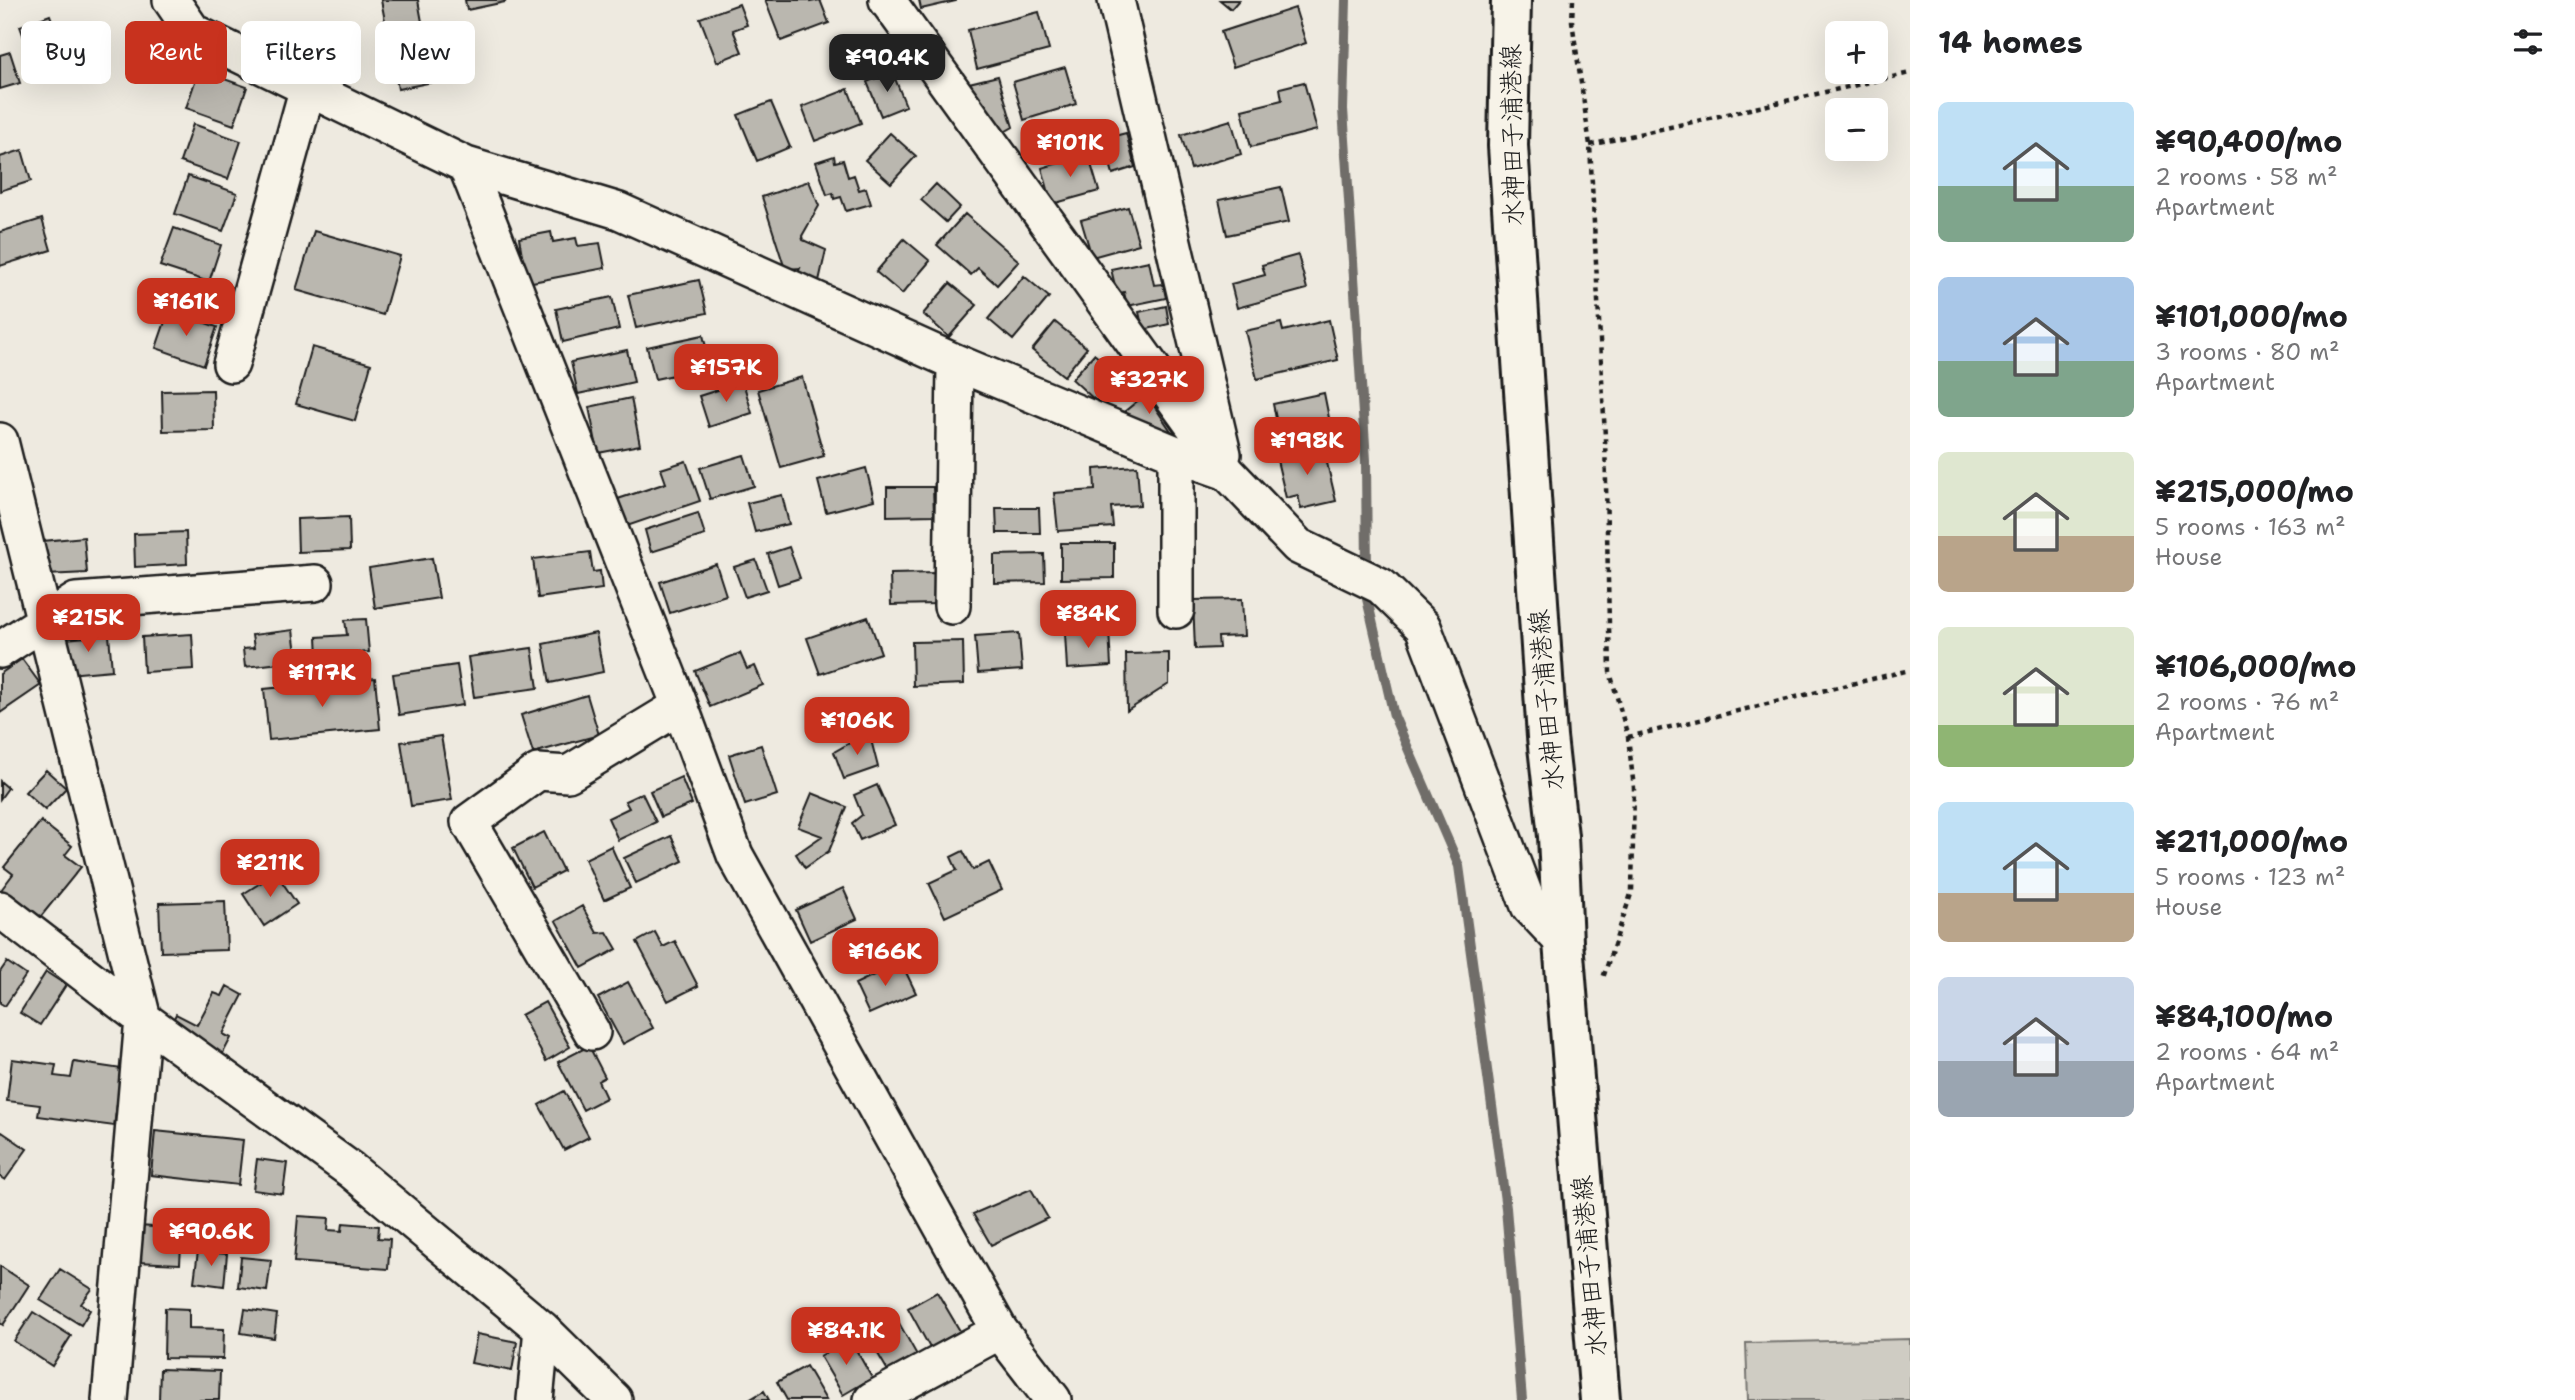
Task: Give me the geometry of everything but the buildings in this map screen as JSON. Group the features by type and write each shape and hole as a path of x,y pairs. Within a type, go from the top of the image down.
{"main road":[{"name":"水神田子浦港線","path":"1511,0 1508,146 1547,737 1558,836 1563,942 1600,1400"}],"street":[{"path":"171,0 193,32 466,165 619,211 955,362 1176,454 1227,471"},
{"path":"887,0 1227,471 1298,546 1381,586 1423,627 1530,906 1563,942"},
{"path":"1116,0 1227,471"},
{"path":"231,364 308,87"},
{"path":"466,165 680,706 736,855 1000,1331 1053,1400"},
{"path":"952,606 955,362"},
{"path":"0,441 142,1019 110,1400"},
{"path":"1176,454 1176,610"},
{"path":"0,650 76,601 315,583"},
{"path":"592,1032 469,822 538,772 568,774 680,706"},
{"path":"0,909 142,1019 351,1170 542,1329 614,1400"},
{"path":"535,1400 542,1329"},
{"path":"872,1400 1000,1331"}],"path":[{"path":"1573,0 1572,21 1590,145 1605,437 1611,672 1628,737 1634,788 1632,891 1602,981"},
{"path":"1590,145 1910,73"},
{"path":"1628,737 1910,670"}],"shaded area":[{"path":"1910,1339 1910,1400 1748,1400 1746,1343"}],"waterway":[{"path":"1346,0 1343,109 1366,460 1367,573"},
{"path":"1367,588 1367,599 1394,716 1459,866 1506,1208 1522,1400"}]}
